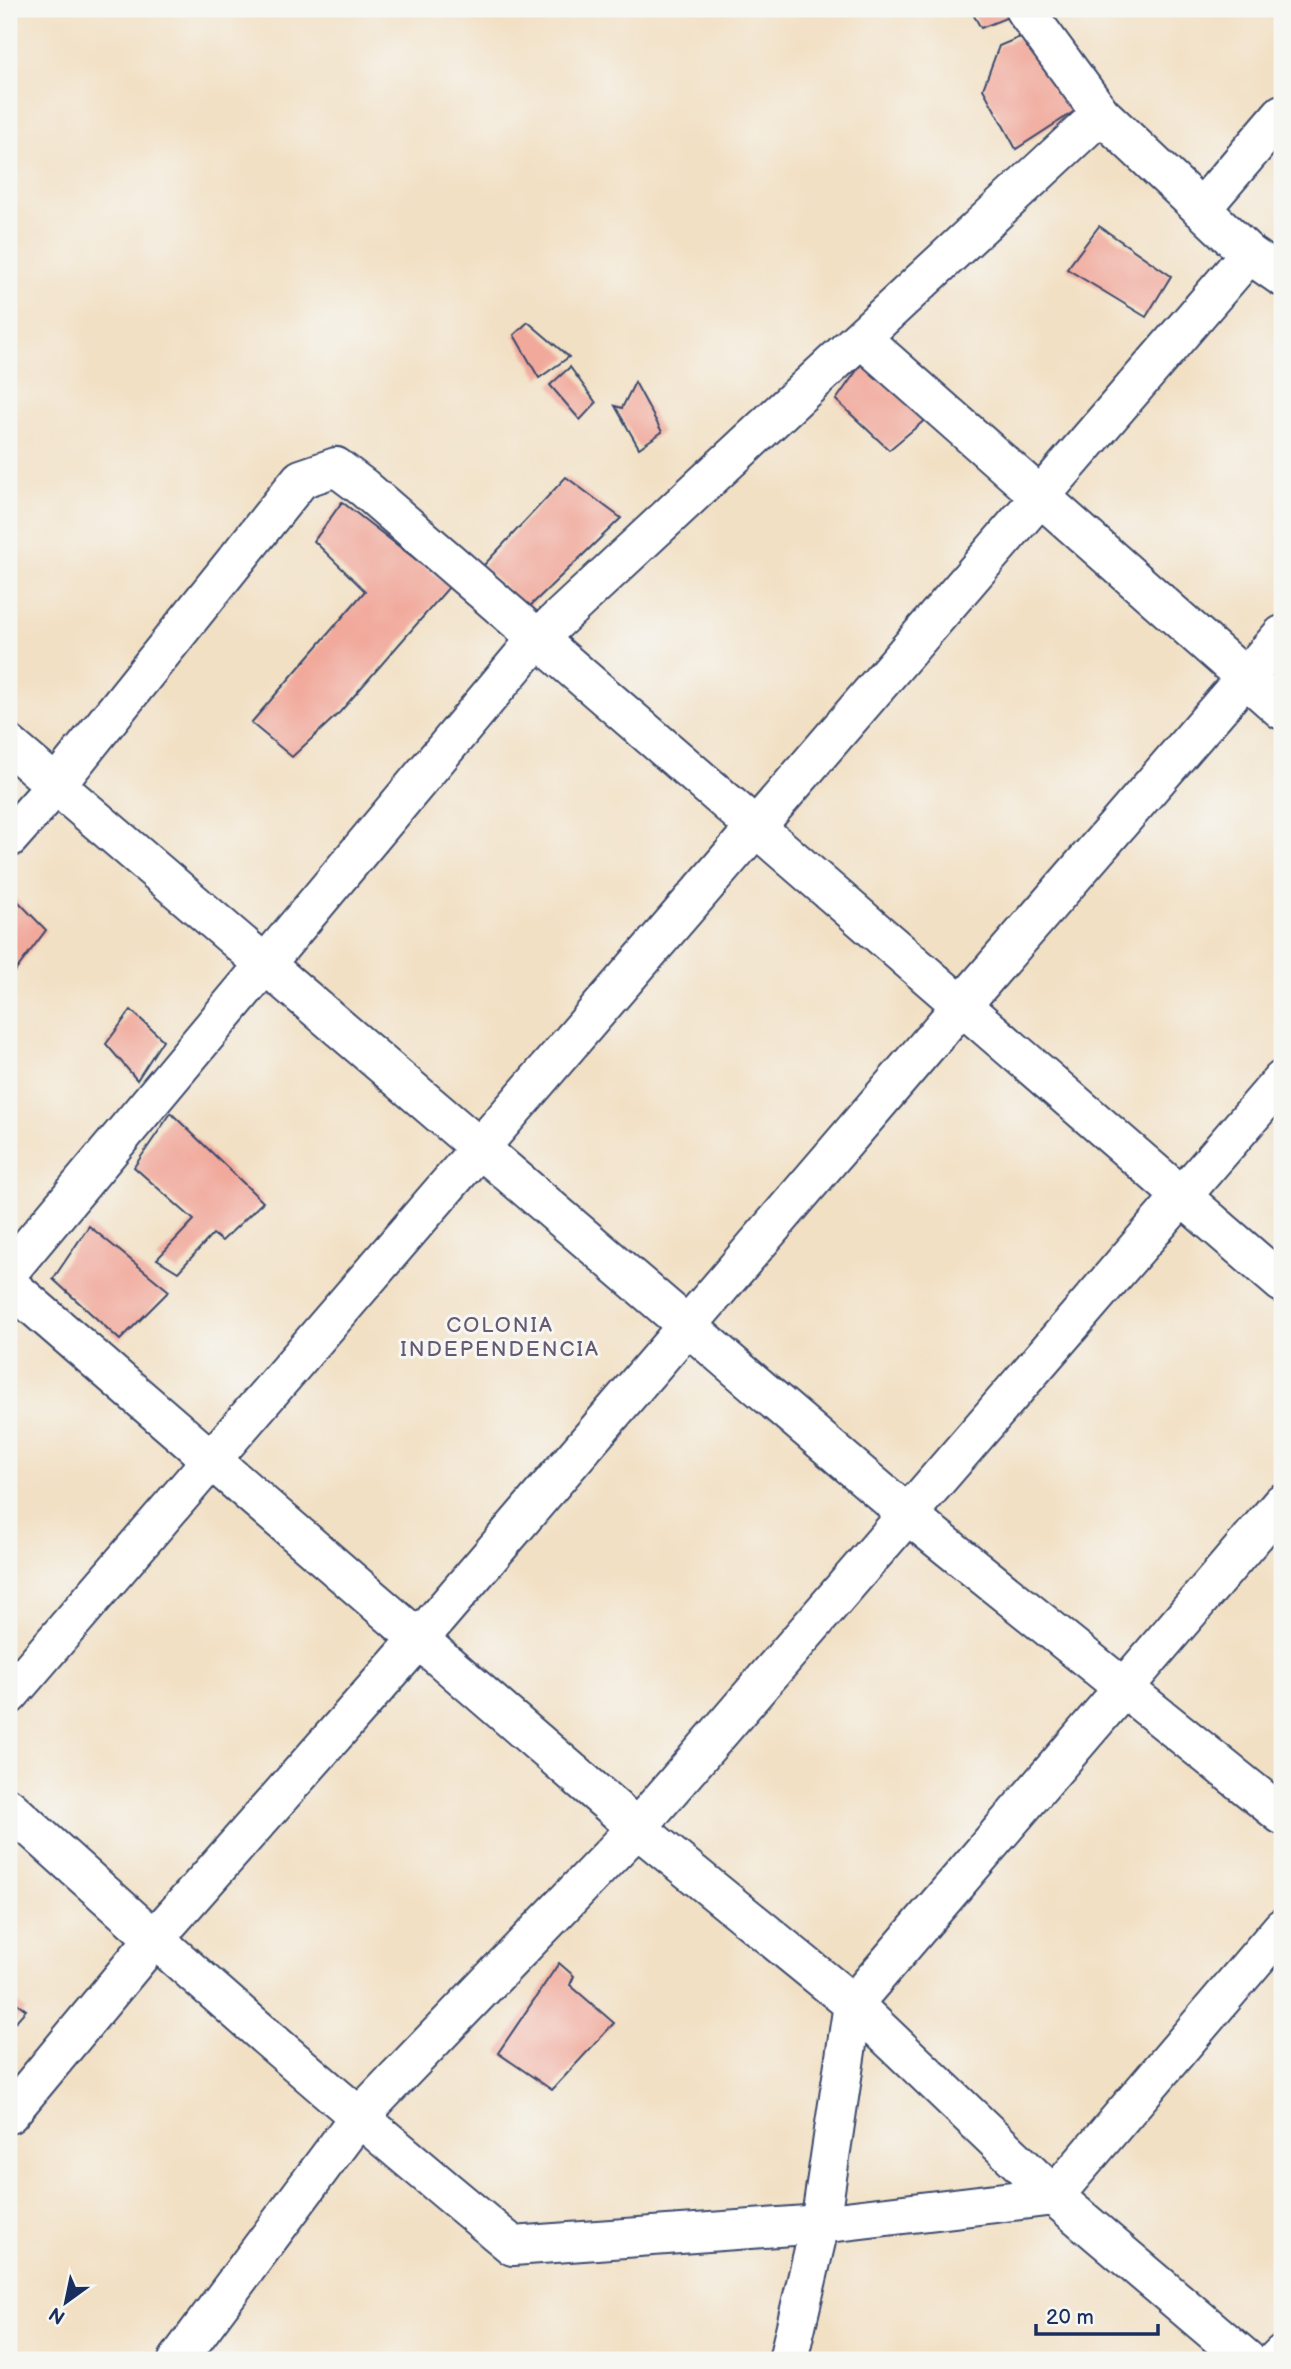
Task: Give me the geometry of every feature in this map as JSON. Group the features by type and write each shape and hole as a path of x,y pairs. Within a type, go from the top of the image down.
{"street":[{"path":"1024,9 1101,114 1249,254 1282,277"},
{"path":"9,1271 536,640 1101,114"},
{"path":"1201,209 1282,114"},
{"path":"9,1695 1249,254"},
{"path":"861,338 1282,710"},
{"path":"9,838 56,785 301,479 336,467 364,488 536,640 1282,1283"},
{"path":"9,2114 154,1940 419,1639 1282,635"},
{"path":"9,746 907,1514 1282,1815"},
{"path":"178,2360 358,2118 637,1828 1282,1080"},
{"path":"9,1285 637,1828 853,2004 1054,2196 1247,2360"},
{"path":"788,2360 820,2224 853,2004 1282,1503"},
{"path":"9,1808 154,1940 358,2118 513,2246 820,2224 1054,2196 1282,1928"},
{"path":"1276,2360 1282,2354"}],"building":[{"path":"970,9 1018,9 1021,12 981,28"},
{"path":"1032,32 1084,105 1016,149 983,89 999,46"},
{"path":"1099,226 1171,276 1146,317 1067,269"},
{"path":"528,322 569,357 539,378 514,335"},
{"path":"867,356 932,414 889,450 836,400"},
{"path":"570,367 596,403 580,420 550,385"},
{"path":"635,382 662,432 639,448 615,406 622,408"},
{"path":"566,477 621,518 527,609 483,566"},
{"path":"342,502 450,586 340,712 292,757 251,723 365,591 314,541"},
{"path":"9,892 46,930 13,974 9,971"},
{"path":"131,1010 163,1040 137,1080 106,1044"},
{"path":"171,1113 263,1202 222,1241 213,1234 178,1272 157,1259 194,1220 134,1167"},
{"path":"89,1226 169,1291 120,1340 53,1279"},
{"path":"559,1963 574,1976 570,1985 614,2023 552,2090 498,2053"},
{"path":"9,1997 26,2010 9,2029"}],"district":[{"name":"COLONIA INDEPENDENCIA","path":"500,1337"}]}
